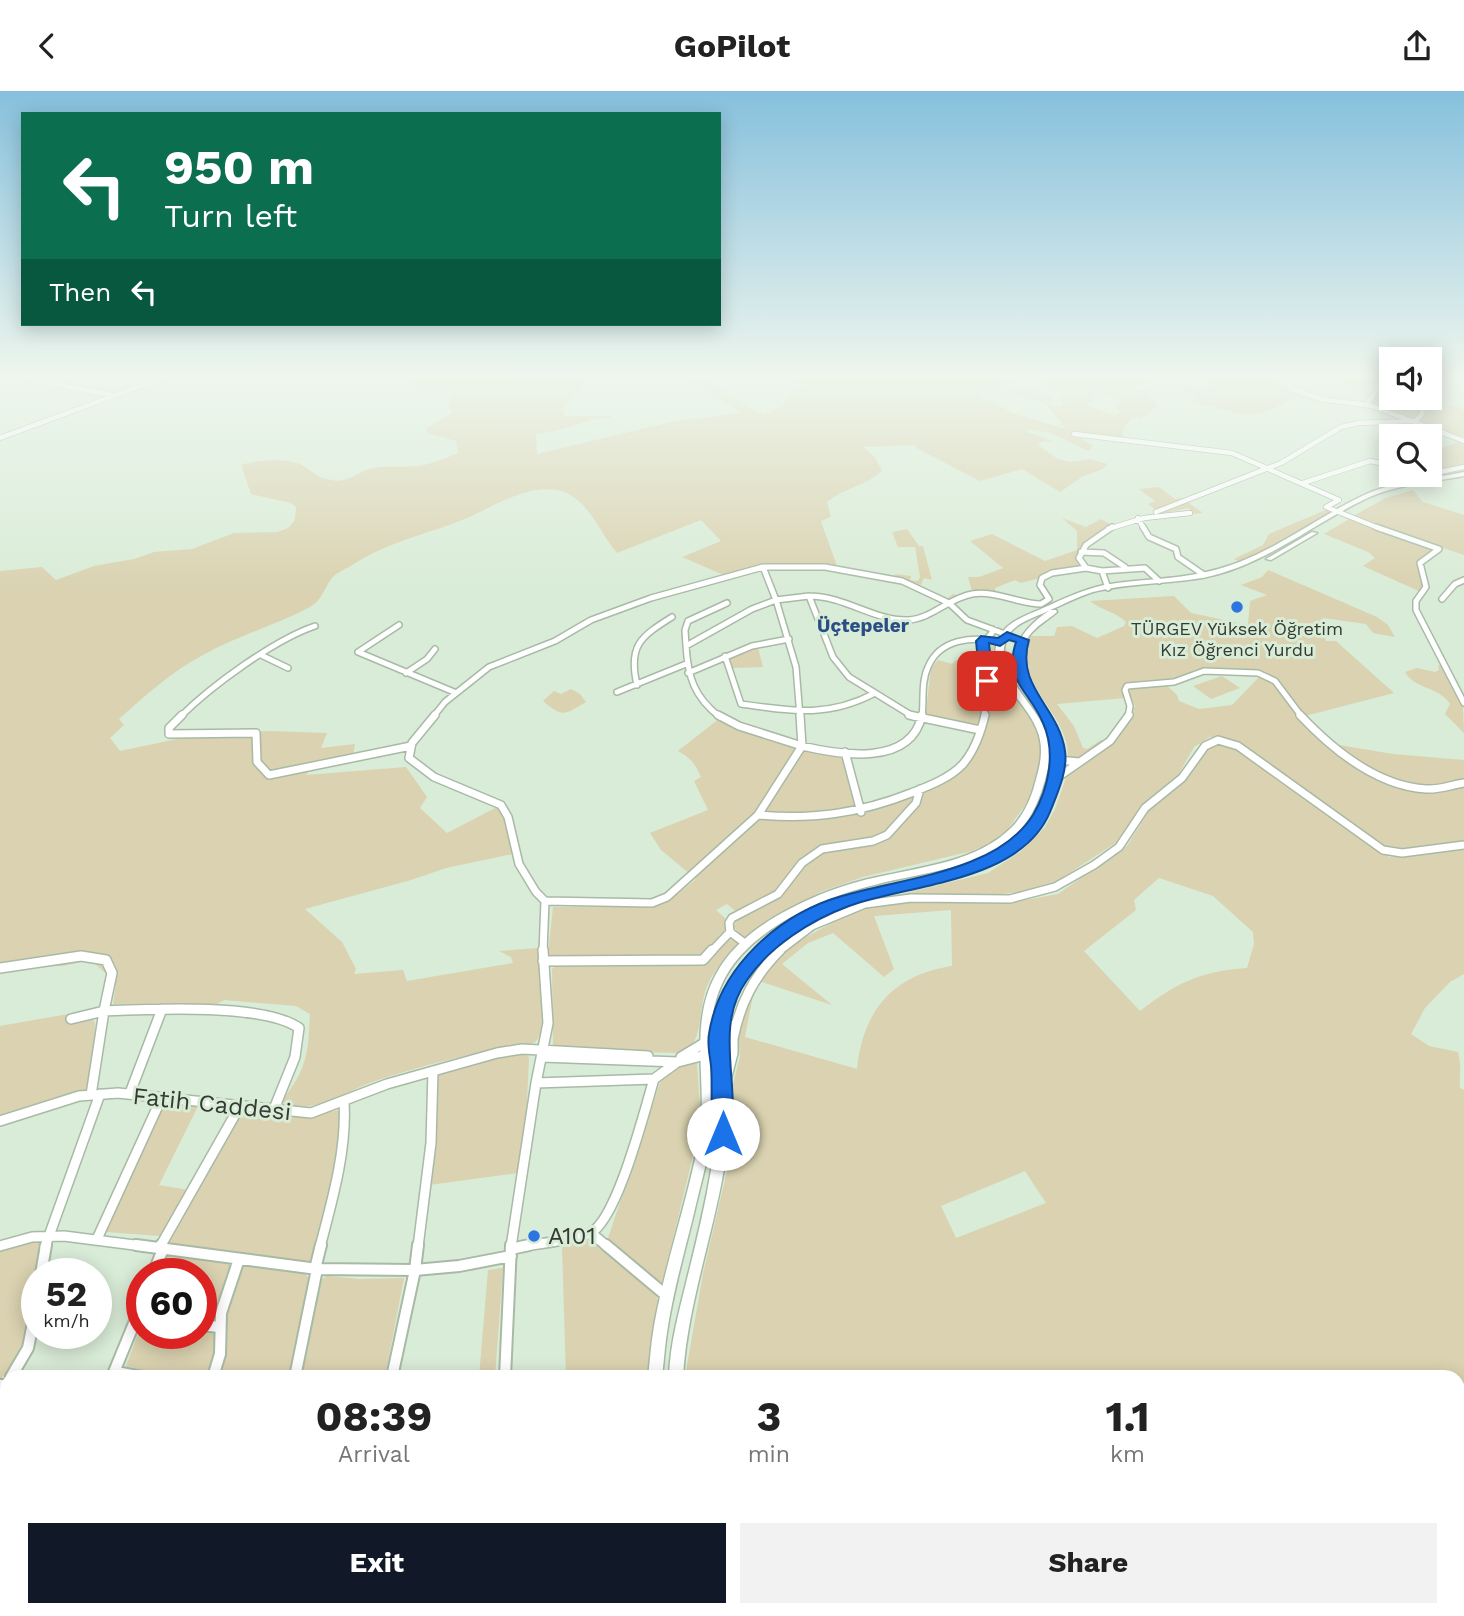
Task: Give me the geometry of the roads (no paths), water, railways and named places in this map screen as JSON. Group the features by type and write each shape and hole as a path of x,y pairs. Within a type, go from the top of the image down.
{"main road":[{"path":"1442,476 1464,476"},
{"path":"656,1370 668,1297 705,1139 705,1049 708,1013 715,988 732,961 747,944 786,917 834,894 878,880 943,866 984,852 1011,834 1022,822 1044,775 1047,746 1035,715 1002,669 999,659 1003,637 1020,620 1047,605 1108,588 1204,575 1254,559 1342,514 1395,491 1464,476"},
{"path":"676,1370 678,1346 722,1145 723,1094 718,1041 724,1006 736,982 755,957 776,938 809,917 851,898 960,871 1008,850 1019,842 1037,821 1054,780 1058,760 1057,742 1050,722 1020,674 1018,660 1027,630 1039,620 1078,599 1094,594 1228,575 1262,562 1391,487"},
{"path":"1003,637 1021,643"}],"street":[{"path":"1209,449 1225,451 1304,483 1339,500 1326,507 1439,549 1420,563 1426,587 1416,601 1416,611 1464,703"},
{"path":"1086,568 1079,558 1081,552 1087,543 1112,527 1307,449"},
{"path":"1304,483 1370,461 1379,463"},
{"path":"1442,472 1464,467"},
{"path":"1137,519 1190,513"},
{"path":"1137,519 1149,537 1176,549 1178,557 1204,575"},
{"path":"1081,552 1104,553 1125,567"},
{"path":"763,567 789,639 799,680 802,746 758,815 661,901 545,901 536,892 519,864 508,817 501,806 434,777 414,764 410,758 411,746 454,692 489,667 555,641 591,620 651,598 763,567 812,566 875,575 911,584 949,603 963,618 992,629 1003,637"},
{"path":"686,646 724,624 776,600 831,595 885,615 908,620 966,595 984,593 1047,605 1049,599 1040,585 1044,576 1086,568 1102,571 1125,567 1145,568 1159,581"},
{"path":"1102,571 1108,588"},
{"path":"1442,599 1455,584 1464,579"},
{"path":"809,596 838,666 849,677 903,712 980,730"},
{"path":"727,603 688,621 685,630 686,664 694,694 721,719 802,746 845,752 872,753 895,747 911,739 921,718 927,667 950,643 966,638 1003,637"},
{"path":"636,685 631,661 633,650 647,634 672,617"},
{"path":"399,625 358,652 454,692"},
{"path":"314,626 295,633 227,674 169,728 169,734 256,733 254,754 258,766 269,775 411,746"},
{"path":"758,815 825,818 861,812 920,789 962,766 971,753 980,730 988,688 981,645 992,633 992,629"},
{"path":"688,673 752,646 789,639"},
{"path":"406,673 427,659 435,649"},
{"path":"261,655 288,668"},
{"path":"725,656 741,704 799,714 844,708 875,693"},
{"path":"617,692 686,664"},
{"path":"1054,780 1106,745 1124,723 1130,710 1125,690 1127,686 1175,682 1207,670 1226,673 1249,671 1271,679 1312,726 1374,774 1423,789 1464,783"},
{"path":"723,1094 734,1025 748,987 768,960 799,936 848,910 892,899 987,899 1047,891 1124,843 1148,804 1184,777 1200,748 1212,741 1238,746 1383,850 1402,853 1464,845"},
{"path":"845,752 861,812"},
{"path":"1058,760 1080,762"},
{"path":"747,944 730,932 729,923 732,918 778,894 802,863 821,849 873,841 887,835 916,803 920,789"},
{"path":"505,1370 511,1253 536,1083 548,1023 543,961 545,901"},
{"path":"543,961 703,960 730,932"},
{"path":"0,968 81,956 106,960 112,973 104,1011 95,1094 47,1235 43,1258"},
{"path":"130,1093 162,1009"},
{"path":"71,1019 104,1011 162,1009 279,1018 295,1023 299,1028 298,1048 274,1109"},
{"path":"536,1083 654,1079 678,1062 718,1041 734,1025"},
{"path":"718,1041 733,1039"},
{"name":"Fatih Caddesi","path":"0,1121 66,1099 95,1094 130,1093 311,1113 387,1084 497,1053 522,1049 542,1054"},
{"path":"542,1054 678,1058 705,1049"},
{"path":"542,1054 678,1062"},
{"path":"394,1370 415,1270 431,1143 433,1071"},
{"path":"0,1246 47,1235 97,1239 316,1269 415,1270 459,1266 591,1233 602,1225 610,1211 654,1079"},
{"path":"97,1239 162,1097"},
{"path":"296,1370 334,1191 345,1119 344,1102"},
{"path":"158,1258 241,1104"},
{"path":"591,1233 668,1297"},
{"path":"215,1370 220,1355 219,1327 223,1304 239,1259"},
{"path":"116,1370 126,1347"},
{"path":"14,1370 27,1349"}],"place":[{"name":"TÜRGEV Yüksek Öğretim Kız Öğrenci Yurdu","path":"1237,607"},
{"name":"A101","path":"534,1236"}],"district":[{"name":"Üçtepeler","path":"863,625"}]}
